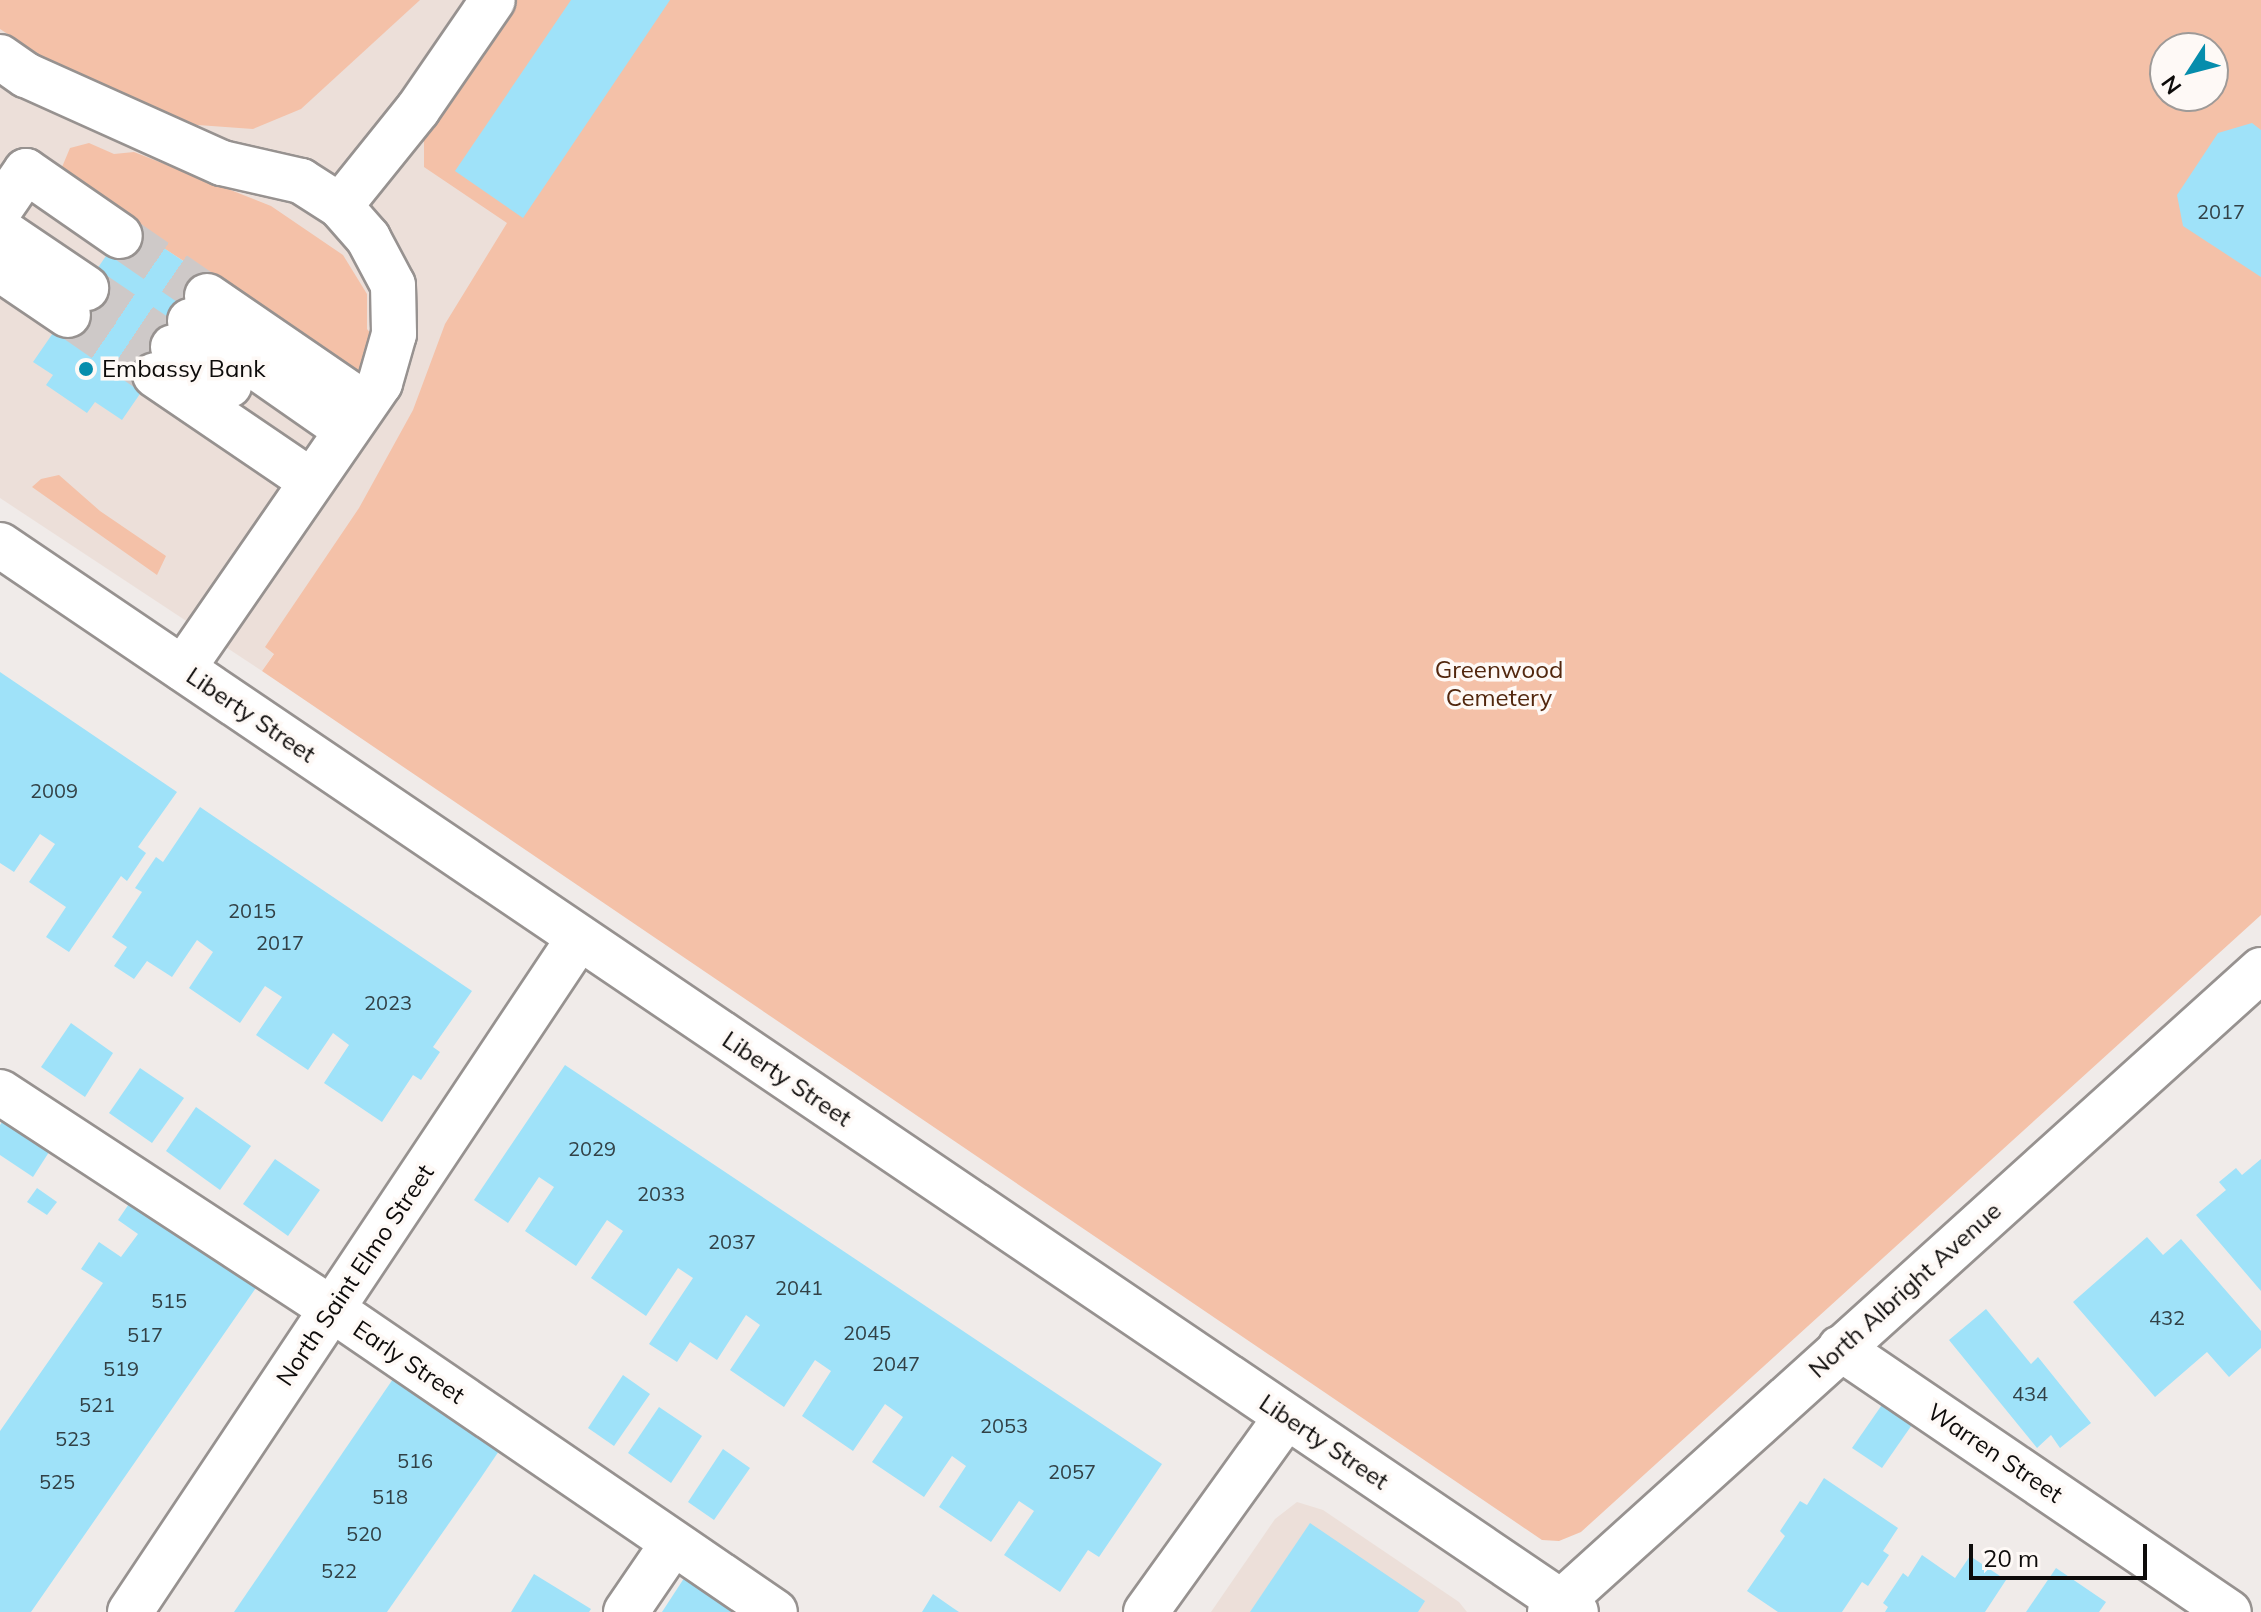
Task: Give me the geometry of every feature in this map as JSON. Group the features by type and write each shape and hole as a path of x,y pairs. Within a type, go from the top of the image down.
{"street":[{"path":"340,206 418,109 493,0"},
{"path":"0,57 26,75 222,163 301,181 340,206 368,238 393,285 394,334 380,383 183,669"},
{"path":"9,202 94,275"},
{"path":"9,202 94,275"},
{"path":"0,269 94,275"},
{"path":"338,442 181,335 338,442"},
{"name":"Liberty Street","path":"0,545 1286,1417 1562,1609"},
{"name":"North Saint Elmo Street","path":"130,1612 579,938"},
{"name":"North Albright Avenue","path":"1562,1609 1840,1348 2261,970"},
{"name":"Early Street","path":"0,1092 333,1310 775,1612"},
{"name":"Warren Street","path":"1840,1348 2229,1612"},
{"path":"1146,1612 1286,1417"},
{"path":"626,1612 673,1543"}],"shaded area":[{"path":"0,0 720,0 262,671 0,498"},
{"path":"1297,1502 1323,1510 1459,1602 1467,1612 1211,1612 1275,1519"}],"green space":[{"path":"0,0 420,0 301,109 253,129 184,124 51,62 0,29"},
{"name":"Greenwood Cemetery","path":"515,0 2261,0 2261,915 1581,1532 1559,1541 1542,1540 262,671 274,654 265,647 359,508 413,410 445,324 507,223 424,167 424,137"},
{"path":"89,143 114,154 134,152 271,206 343,255 367,294 367,329 378,343 357,384 216,282 57,179 70,148"},
{"path":"59,475 100,511 166,556 157,575 32,487 41,479"}],"building":[{"path":"571,0 670,0 523,218 455,171"},
{"path":"2252,123 2261,130 2261,277 2183,226 2177,195 2218,133"},
{"path":"128,224 216,283 122,420 95,402 87,413 46,385 53,375 33,362"},
{"path":"0,672 177,792 138,847 146,853 127,881 121,876 69,952 46,937 66,907 29,882 55,844 40,834 14,872 0,863"},
{"path":"200,807 472,991 433,1047 440,1052 421,1080 413,1075 382,1122 324,1083 349,1045 333,1033 308,1070 256,1035 282,997 265,986 240,1023 189,988 213,952 197,940 172,977 147,961 134,979 114,966 127,947 112,937 142,892 135,888 156,857 163,862"},
{"path":"71,1023 113,1053 85,1097 41,1067"},
{"path":"565,1065 1162,1464 1099,1557 1088,1550 1060,1592 1004,1555 1034,1511 1019,1501 991,1542 939,1507 966,1466 952,1456 924,1497 872,1462 903,1417 885,1404 853,1451 802,1416 831,1371 815,1360 784,1407 730,1370 760,1325 746,1315 717,1360 690,1342 677,1362 649,1344 693,1278 678,1268 646,1316 591,1278 623,1231 607,1220 576,1266 525,1231 554,1187 539,1177 508,1223 474,1200"},
{"path":"140,1068 184,1098 152,1143 109,1113"},
{"path":"196,1107 251,1146 220,1190 166,1151"},
{"path":"6,1116 51,1149 33,1177 0,1155 0,1125"},
{"path":"275,1159 320,1190 288,1236 243,1204"},
{"path":"2261,1159 2261,1291 2196,1215 2226,1190 2219,1182 2236,1168 2242,1175"},
{"path":"37,1188 57,1202 47,1215 27,1202"},
{"path":"135,1195 260,1282 31,1612 0,1612 0,1431 103,1283 81,1269 99,1242 121,1257 138,1234 118,1220"},
{"path":"2147,1237 2163,1255 2181,1239 2261,1331 2261,1348 2229,1377 2207,1352 2155,1397 2073,1302"},
{"path":"1986,1309 2031,1364 2038,1357 2091,1423 2060,1448 2051,1435 2037,1448 1949,1340"},
{"path":"623,1375 650,1394 614,1446 588,1428"},
{"path":"395,1376 501,1448 480,1479 387,1612 234,1612"},
{"path":"1886,1399 1916,1419 1882,1468 1852,1448"},
{"path":"659,1407 702,1436 671,1483 628,1453"},
{"path":"723,1449 750,1468 714,1520 688,1502"},
{"path":"1824,1478 1898,1528 1883,1551 1889,1555 1868,1586 1862,1582 1842,1612 1778,1612 1747,1591 1785,1536 1780,1531 1800,1501 1807,1505"},
{"path":"1310,1523 1425,1601 1418,1612 1250,1612"},
{"path":"1922,1555 1955,1578 1970,1556 2006,1580 1985,1612 1885,1612 1888,1607 1883,1603 1903,1573 1908,1577"},
{"path":"692,1566 742,1612 662,1612"},
{"path":"2056,1568 2106,1602 2099,1612 2026,1612"},
{"path":"534,1574 591,1609 589,1612 511,1612"},
{"path":"933,1594 953,1608 959,1612 922,1612"}],"tunnel":[{"path":"120,236 207,296"},
{"path":"86,288 173,347"},
{"path":"68,315 155,375"}],"place":[{"name":"Embassy Bank","path":"86,369"}]}
